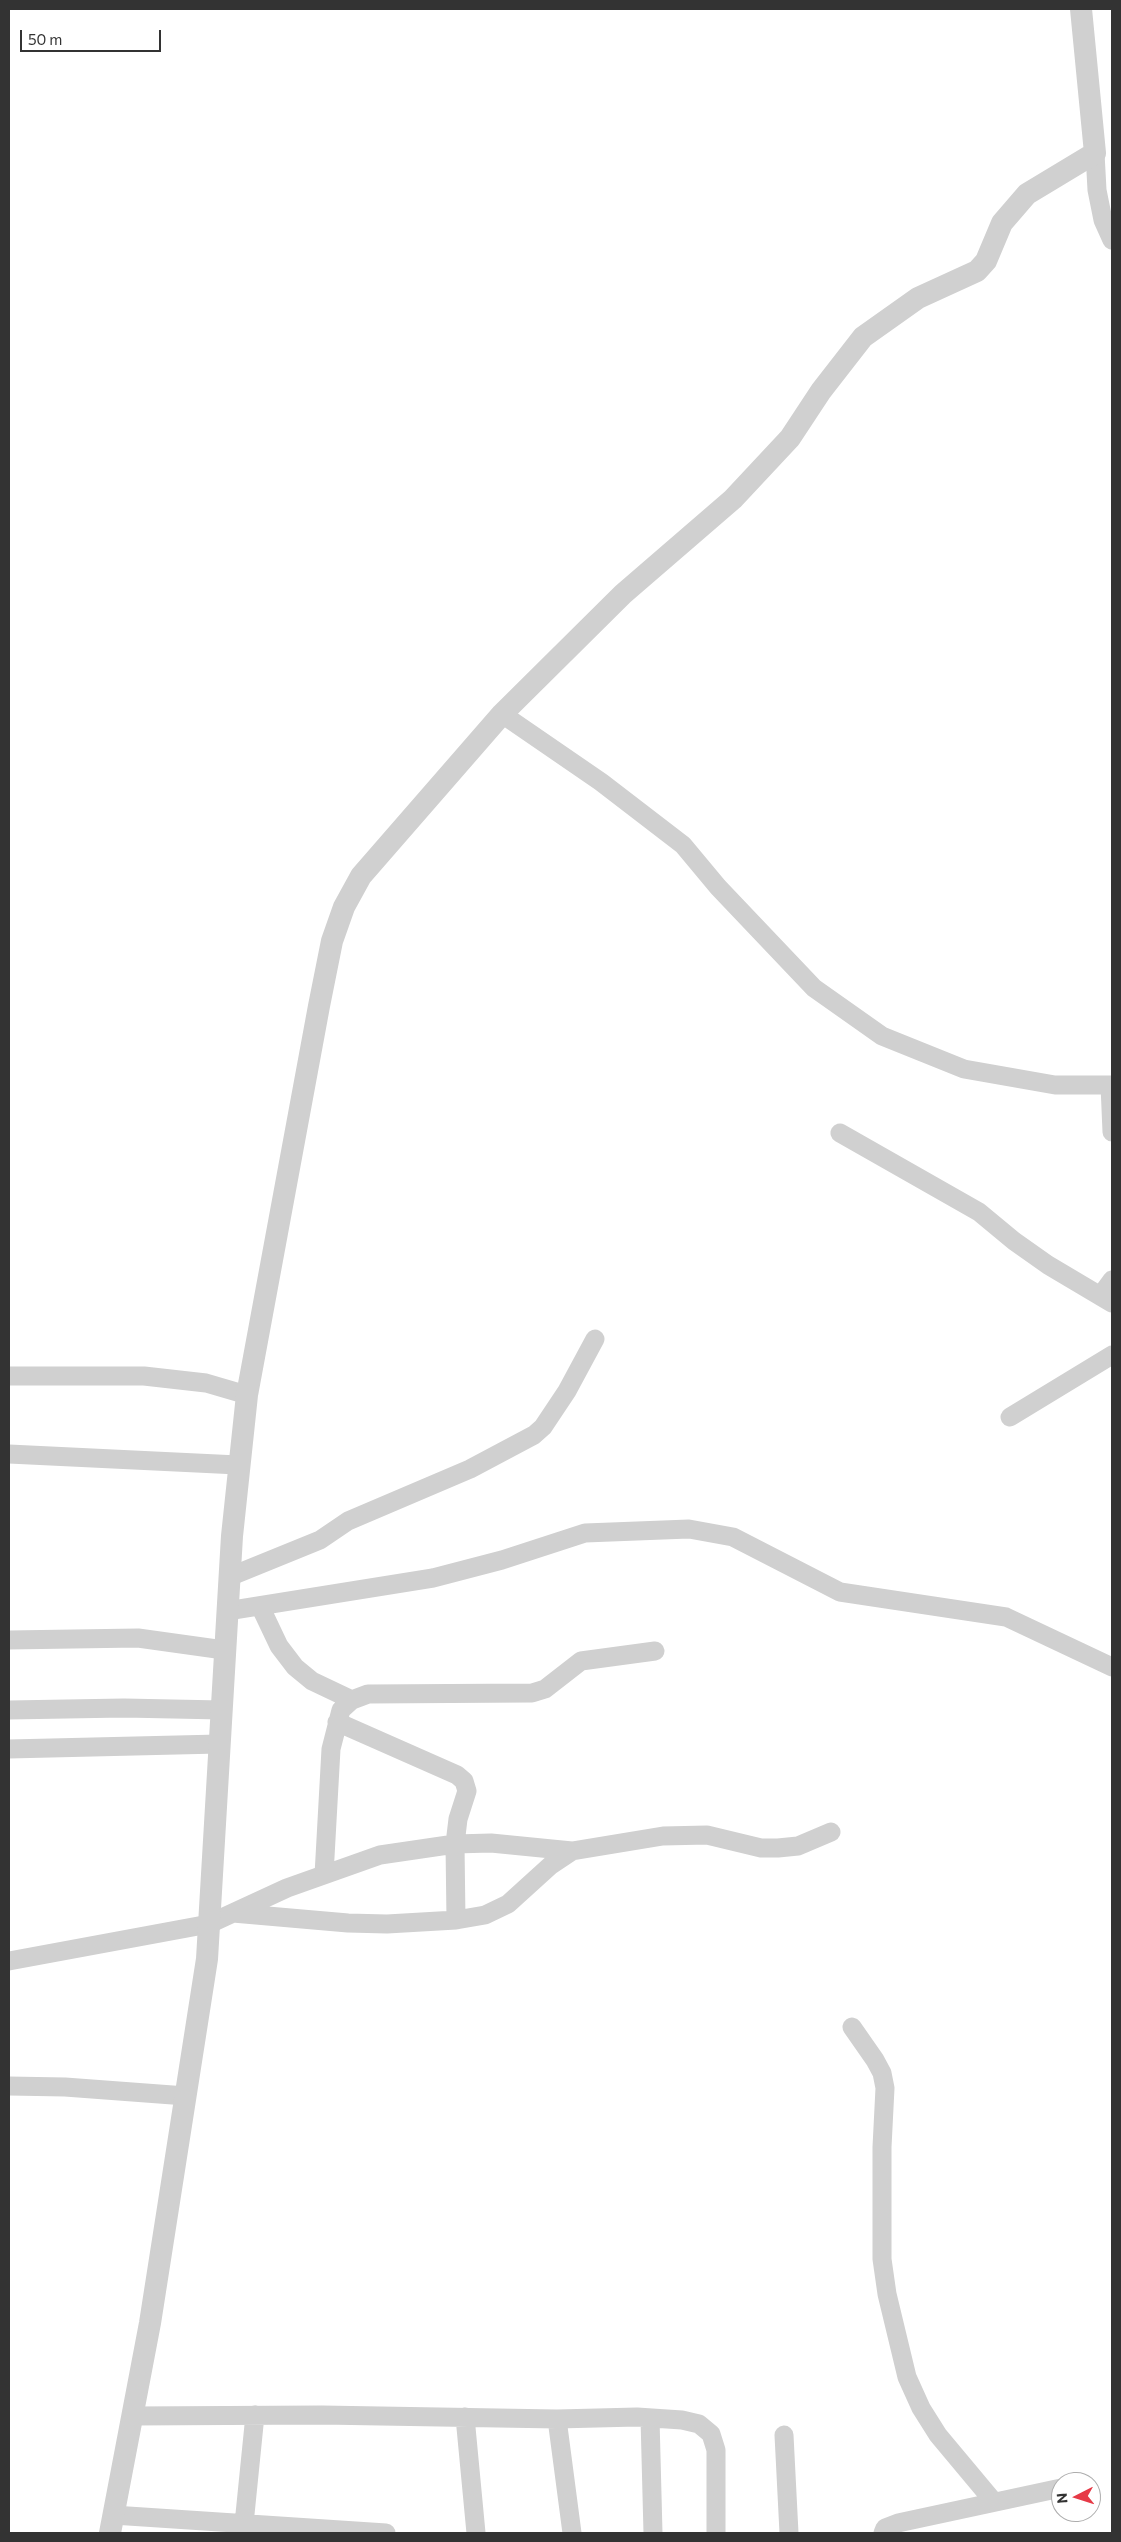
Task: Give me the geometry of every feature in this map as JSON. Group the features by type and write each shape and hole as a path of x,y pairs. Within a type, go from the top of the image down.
{"street":[{"path":"1081,9 1097,190 1101,212 1112,240"},
{"path":"386,2533 244,2524 112,2524 150,2323 207,1960 229,1577 238,1465 247,1395 332,942 344,907 361,876 502,714 624,594 733,499 790,438 821,391 863,337 918,298 977,271 986,261 1002,223 1027,194 1095,153"},
{"path":"502,714 601,782 683,844 718,887 814,988 882,1036 964,1069 1056,1085 1111,1085 1112,1132"},
{"path":"840,1133 979,1212 1014,1241 1048,1265 1108,1293"},
{"path":"229,1577 320,1540 348,1521 470,1469 534,1435 543,1427 562,1398 595,1339"},
{"path":"1010,1417 1112,1355"},
{"path":"9,1376 152,1376 206,1383 247,1395"},
{"path":"9,1454 238,1465"},
{"path":"227,1611 433,1578 502,1560 585,1532 689,1529 733,1536 840,1592 1006,1616 1112,1667"},
{"path":"260,1606 279,1646 295,1667 312,1681 352,1700"},
{"path":"9,1640 138,1638 224,1650"},
{"path":"324,1875 331,1749 341,1710 352,1700 368,1694 532,1693 545,1689 581,1661 655,1651"},
{"path":"9,1710 124,1708 222,1710"},
{"path":"337,1722 457,1775 464,1782 467,1791 458,1820 455,1844 456,1920"},
{"path":"9,1749 219,1744"},
{"path":"9,1961 209,1924 287,1888 380,1855 455,1844 491,1843 572,1851 610,1843 672,1836 707,1835 761,1848 778,1848 798,1846 831,1832"},
{"path":"233,1913 348,1923 387,1924 456,1920 485,1915 508,1904 551,1865 572,1851"},
{"path":"852,2028 875,2060 882,2074 885,2088 882,2147 882,2259 887,2294 907,2377 921,2408 938,2435 994,2502"},
{"path":"9,2086 65,2087 186,2096"},
{"path":"132,2416 256,2415 557,2419 650,2418 682,2420 700,2424 711,2434 716,2450 716,2533"},
{"path":"244,2524 256,2415"},
{"path":"465,2417 476,2533"},
{"path":"650,2418 653,2533"},
{"path":"557,2419 572,2533"},
{"path":"784,2435 789,2533"},
{"path":"883,2533 891,2525 1051,2490"}]}
